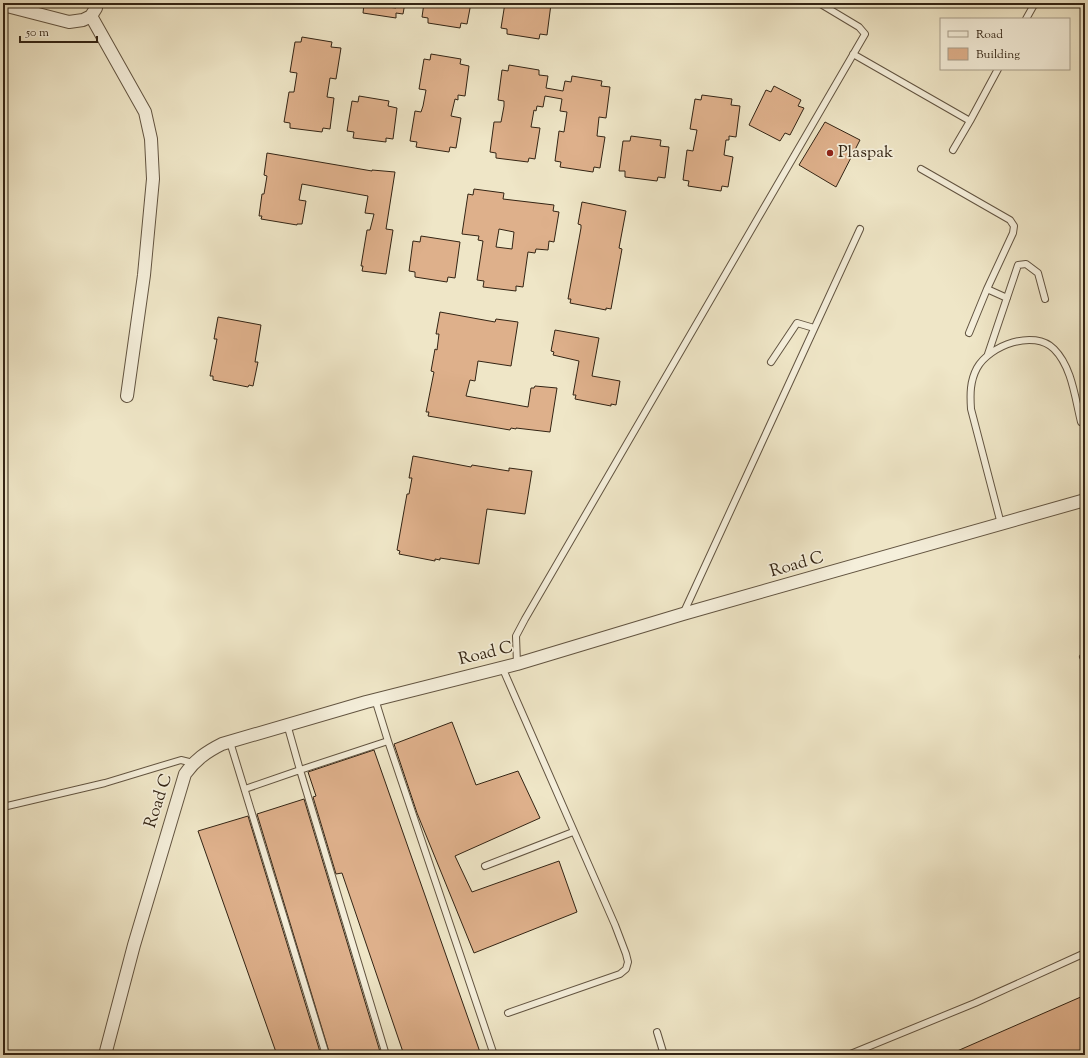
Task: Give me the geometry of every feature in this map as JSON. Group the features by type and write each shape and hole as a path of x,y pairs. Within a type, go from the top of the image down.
{"street":[{"path":"3,5 69,22 83,20 90,16 96,8 96,3"},
{"path":"90,16 145,112 151,139 153,179 145,260 126,396"},
{"name":"Road C","path":"104,1055 134,945 184,774 192,763 206,752 230,742 286,724 375,699 516,664 683,614 1085,500"}],"lane":[{"path":"516,664 516,636 525,619 865,34 863,29 819,3"},
{"path":"1027,18 1035,3"},
{"path":"853,54 970,121"},
{"path":"953,150 997,70"},
{"path":"920,169 1010,220 1014,226 1014,233 987,289 969,333"},
{"path":"683,614 860,229"},
{"path":"1001,524 971,409 970,392 972,378 978,366 988,354 1018,265 1026,264 1038,273 1046,299"},
{"path":"987,289 1007,298"},
{"path":"771,362 797,324 814,328"},
{"path":"988,354 1005,345 1025,340 1041,340 1048,344 1066,365 1081,422"},
{"path":"502,667 626,954 628,962 626,969 620,974 508,1013"},
{"path":"375,699 388,742 494,1055"},
{"path":"286,724 386,1055"},
{"path":"230,742 326,1055"},
{"path":"244,789 388,742"},
{"path":"3,807 105,783 181,760 192,763"},
{"path":"485,866 573,832"},
{"path":"848,1055 975,1003 1085,953"},
{"path":"657,1032 664,1055"}],"building":[{"path":"397,3 405,3 403,14 396,13 396,18 363,13 364,4 396,8"},
{"path":"424,3 458,5 471,3 467,24 461,23 460,28 428,23 428,18 422,17"},
{"path":"505,3 551,4 547,35 540,34 539,39 507,34 507,29 501,28"},
{"path":"302,37 332,42 331,47 341,48 336,79 330,78 327,97 334,98 330,129 323,128 322,132 290,128 290,123 284,122 289,92 294,92 297,73 290,72 295,42 301,42"},
{"path":"431,54 461,59 460,64 469,66 465,96 458,95 458,100 455,99 451,116 461,118 456,148 450,147 449,152 416,147 417,142 410,141 415,111 421,112 426,90 419,89 424,59 430,60"},
{"path":"509,65 539,70 539,75 548,76 546,88 563,91 565,81 571,82 572,76 602,81 601,86 610,87 606,118 599,117 597,136 605,137 600,168 594,167 593,172 560,167 561,162 555,161 559,131 564,132 567,112 560,111 562,99 545,96 543,107 537,106 536,111 534,110 531,127 540,128 535,159 529,158 528,162 496,158 496,153 490,152 494,122 501,122 504,106 504,101 498,100 502,70 508,71"},
{"path":"774,86 801,100 798,106 804,108 790,135 785,133 780,141 749,125 766,90 771,92"},
{"path":"702,95 732,99 731,105 740,106 736,137 729,136 729,140 726,140 724,155 733,157 728,187 722,186 721,191 688,186 689,181 683,180 687,150 693,151 697,130 690,129 695,99 701,100"},
{"path":"359,96 389,101 388,106 397,108 393,139 386,138 386,142 353,138 354,132 347,131 352,101 358,102"},
{"name":"Plaspak","path":"825,122 860,140 836,187 799,165"},
{"path":"631,136 661,140 660,146 669,147 665,178 658,177 657,181 625,177 625,171 619,171 623,141 630,141"},
{"path":"267,153 372,171 395,172 386,229 393,230 386,274 362,271 363,266 361,266 367,230 370,230 374,214 365,213 368,196 302,184 299,200 306,201 302,224 297,225 261,219 262,216 259,216 262,194 264,194 267,176 264,175"},
{"path":"474,189 504,193 503,199 554,205 553,211 559,212 554,242 549,241 548,250 536,249 535,253 528,252 523,287 516,286 516,291 483,287 484,281 477,280 483,241 478,240 479,236 462,234 468,194 473,195","holes":["499,229 514,232 512,249 496,247"]},
{"path":"582,202 626,211 619,248 622,249 611,309 606,308 606,310 570,303 571,299 568,299 581,228 581,225 578,224"},
{"path":"421,236 460,242 455,278 448,277 447,282 415,277 415,272 409,271 413,241 420,242"},
{"path":"440,312 495,322 496,319 518,322 511,366 478,361 475,381 470,380 466,396 528,407 531,388 534,388 535,386 557,388 550,432 516,428 511,428 510,430 428,416 429,412 426,412 434,372 431,371 435,349 437,350 439,334 436,334"},
{"path":"218,317 261,325 255,362 258,362 253,386 249,385 248,387 213,380 213,376 210,376 217,339 214,339"},
{"path":"555,330 599,338 592,376 620,381 616,405 611,404 611,406 575,399 576,395 573,395 579,361 553,355 554,352 551,351"},
{"path":"413,456 471,467 472,465 509,471 509,468 532,471 525,514 487,509 479,564 440,558 440,560 435,559 435,561 399,554 400,551 397,550 407,494 409,494 412,478 409,478"},
{"path":"452,722 476,785 518,771 540,818 455,856 472,892 559,861 577,912 474,953 417,813 394,744"},
{"path":"374,750 481,1055 404,1055 342,873 336,874 313,797 316,796 308,772"},
{"path":"304,799 381,1055 330,1055 257,814"},
{"path":"248,816 321,1055 277,1055 198,831"},
{"path":"1083,996 1085,1001 1085,1055 948,1055"}],"place":[{"name":"Plaspak","path":"830,153"}]}
